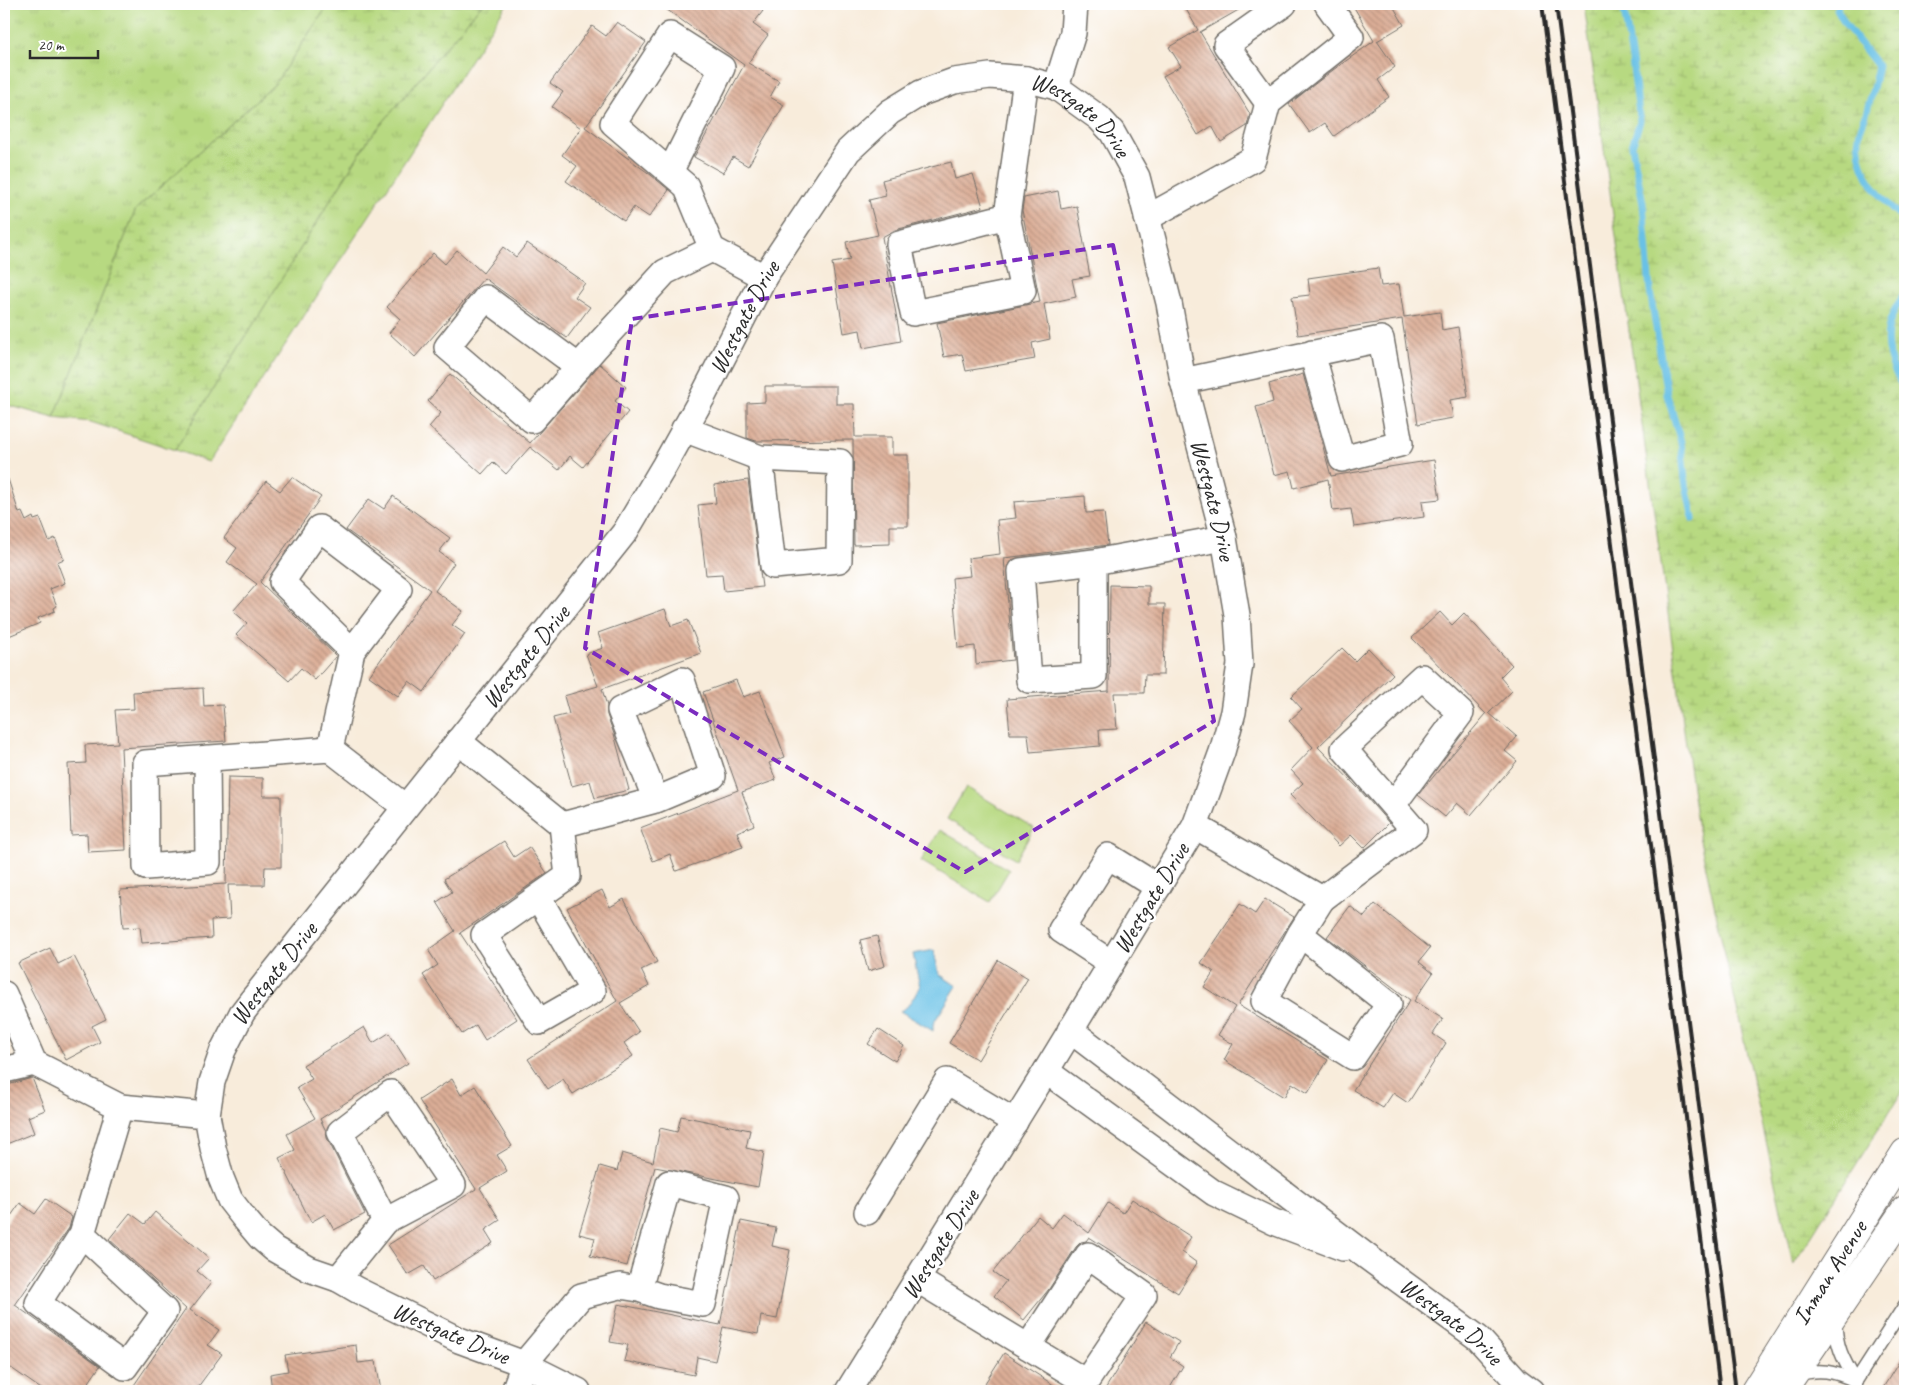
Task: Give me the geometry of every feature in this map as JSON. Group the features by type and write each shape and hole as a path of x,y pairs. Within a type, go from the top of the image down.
{"main road":[{"name":"Inman Avenue","path":"1755,1391 1905,1153"},
{"name":"Inman Avenue","path":"1788,1383 1905,1210"}],"street":[{"path":"1056,87 1073,33 1075,4"},
{"path":"1268,103 1226,44 1284,4"},
{"path":"1147,218 1253,159 1268,103 1351,37 1327,4"},
{"path":"670,172 722,68 670,35 613,123 686,186 712,249 764,277"},
{"name":"Westgate Drive","path":"578,1391 524,1364 459,1340 338,1279 309,1269 288,1258 260,1237 230,1200 221,1178 213,1148 207,1115 212,1082 220,1058 242,1013 625,532 684,429 764,277 848,151 890,112 921,93 954,81 990,76 1026,79 1056,87 1099,118 1112,132 1136,177 1169,303 1184,381 1224,538 1237,615 1240,664 1233,712 1222,752 1195,826 918,1280 848,1391"},
{"path":"1007,216 900,244 913,313 1023,290 1007,216 1026,79"},
{"path":"579,367 486,298 447,347 532,420 665,272 712,249"},
{"path":"1184,381 1312,353 1381,339 1400,444 1342,458 1312,353"},
{"path":"684,429 760,458 840,462 839,560 773,566 760,458"},
{"path":"330,749 352,651 399,589 319,528 282,582 352,651"},
{"path":"1094,562 1094,676 1029,680 1021,571 1094,562 1224,538"},
{"path":"1300,934 1389,1004 1353,1057 1264,1001 1300,934 1322,900 1414,830 1344,749 1422,677 1461,714 1393,805"},
{"path":"562,825 656,800 713,776 682,680 620,710 656,800"},
{"path":"458,741 562,825 568,876 538,897 484,935 539,1022 593,991 538,897"},
{"path":"207,758 208,862 146,867 145,762 330,749 405,807"},
{"path":"1195,826 1322,900"},
{"path":"1111,963 1061,930 1108,856 1158,887"},
{"path":"4,994 34,1063 120,1107 207,1115"},
{"name":"Westgate Drive","path":"1070,1030 1366,1256 1478,1338 1516,1380 1531,1391"},
{"path":"4,1070 34,1063"},
{"name":"Westgate Drive","path":"1046,1071 1214,1193 1274,1222 1366,1256"},
{"path":"867,1212 947,1081 1015,1122"},
{"path":"338,1279 385,1221 453,1185 391,1093 340,1132 385,1221"},
{"path":"82,1234 165,1310 125,1367 38,1303 82,1234 120,1107"},
{"path":"514,1391 524,1364 581,1296 620,1286 639,1289 659,1296 703,1304 726,1198 669,1183 639,1289"},
{"path":"918,1280 1028,1347 1086,1382 1144,1296 1088,1255 1028,1347"}],"lane":[{"path":"1854,1386 1905,1305"},
{"path":"1835,1313 1837,1343 1854,1386"},
{"path":"1788,1383 1817,1370 1827,1370 1854,1386"}],"highlighted area":[{"path":"1113,245 1214,721 965,872 585,648 632,319"}],"green space":[{"path":"4,4 329,4 274,85 136,209 54,418 4,404"},
{"path":"329,4 482,4 368,140 175,450 91,422 54,418 136,209 274,85"},
{"path":"482,4 507,4 209,462 175,450 368,140"},
{"path":"1584,4 1905,4 1905,1087 1793,1265 1698,831"},
{"path":"966,787 1034,828 1016,860 947,819"},
{"path":"940,830 1009,870 990,902 921,861"}],"water":[{"path":"934,950 939,974 957,986 933,1024 933,1031 900,1011 907,1007 920,987 913,954"}],"building":[{"path":"659,4 753,4 763,11 753,24 768,35 748,63 779,81 770,97 784,105 748,166 733,157 723,173 694,157 744,65"},
{"path":"1183,4 1249,4 1200,32 1250,114 1247,126 1221,142 1212,126 1198,135 1163,76 1181,66 1169,47 1198,30"},
{"path":"1352,4 1392,4 1404,25 1377,41 1395,67 1378,80 1389,97 1334,136 1325,123 1310,133 1289,104 1374,41"},
{"path":"617,22 646,42 585,127 669,190 649,217 634,207 624,221 566,181 577,166 562,155 581,128 552,107 563,92 550,83 592,26 606,36"},
{"path":"951,162 955,179 973,174 983,207 895,230 882,237 901,341 863,348 860,330 844,333 832,263 850,260 846,242 878,235 869,200 886,196 882,180"},
{"path":"1058,191 1061,209 1077,206 1090,276 1072,279 1076,297 1044,304 1050,339 1032,343 1035,359 966,371 962,354 944,357 937,323 1040,302 1022,210 1024,198"},
{"path":"527,243 585,283 575,297 590,307 567,338 484,278 415,357 389,333 400,319 387,307 433,253 445,264 457,250 483,273 503,247 516,257"},
{"path":"1378,268 1381,286 1399,284 1404,317 1440,312 1442,330 1458,327 1468,397 1450,400 1453,418 1418,424 1402,319 1298,335 1292,297 1310,295 1308,278"},
{"path":"600,364 626,387 615,401 628,412 583,467 570,456 559,470 530,447 506,474 493,462 482,474 429,427 441,413 428,401 450,374 530,443"},
{"path":"1303,374 1331,476 1434,460 1440,499 1422,501 1424,517 1354,527 1351,509 1333,511 1328,479 1294,488 1290,471 1274,475 1256,407 1273,402 1269,384"},
{"path":"765,386 836,386 836,404 854,404 855,437 892,437 892,455 908,455 908,526 890,526 890,544 854,545 853,440 756,441 747,438 747,403 765,402"},
{"path":"292,477 321,497 260,582 336,656 315,680 301,668 289,681 236,635 247,623 233,611 257,584 227,562 237,548 224,538 266,481 280,491"},
{"path":"8,479 19,513 22,512 26,521 33,517 34,520 40,518 49,541 55,538 64,559 57,562 65,583 50,589 57,606 54,608 55,611 38,618 40,623 4,638 4,480"},
{"path":"748,480 762,587 724,591 722,574 706,575 698,505 716,503 714,485"},
{"path":"393,496 450,538 439,552 454,563 435,591 463,611 452,625 465,634 424,692 409,681 398,696 369,676 430,590 346,530 369,499 384,509"},
{"path":"1085,496 1086,513 1104,512 1108,545 1004,558 1013,660 976,664 975,646 958,648 952,578 970,576 968,558 1000,554 997,520 1016,518 1014,502"},
{"path":"1110,585 1149,586 1149,604 1165,604 1163,675 1145,675 1144,693 1114,693 1117,729 1099,730 1100,746 1030,752 1028,734 1010,734 1007,699 1109,691"},
{"path":"665,609 671,626 688,620 701,653 602,689 607,706 607,715 629,790 595,798 590,781 572,786 553,718 569,714 564,696 598,686 586,654 603,648 598,633"},
{"path":"1440,612 1452,625 1464,613 1512,665 1500,677 1512,691 1489,713 1517,737 1505,751 1517,761 1471,815 1457,803 1445,817 1418,795 1486,714 1412,638"},
{"path":"1342,648 1355,661 1368,648 1393,674 1318,747 1389,823 1364,848 1351,835 1339,846 1290,795 1303,783 1291,770 1313,747 1289,721 1302,709 1291,697"},
{"path":"736,680 743,697 760,691 785,757 769,763 776,780 742,792 754,825 737,832 743,847 676,871 670,854 653,861 640,828 738,790 703,692"},
{"path":"203,688 204,706 223,705 226,741 121,748 126,850 88,852 87,834 71,835 68,764 86,763 85,745 118,743 115,710 134,709 133,692"},
{"path":"228,777 263,778 263,796 281,796 281,867 265,867 264,885 228,885 230,919 211,920 212,938 142,943 140,927 123,928 120,890 226,884"},
{"path":"504,841 514,857 529,847 547,873 460,933 517,1019 485,1040 476,1025 462,1034 423,975 438,965 428,950 455,931 437,902 452,892 444,879"},
{"path":"602,890 610,907 624,899 657,962 641,970 649,986 620,1003 639,1032 624,1043 633,1056 573,1094 563,1079 548,1089 528,1059 617,1001 567,908"},
{"path":"1265,899 1294,917 1238,1005 1328,1060 1308,1093 1292,1083 1284,1097 1224,1060 1233,1044 1218,1035 1235,1007 1204,987 1214,972 1201,963 1240,904 1255,914"},
{"path":"1375,904 1430,948 1419,962 1433,973 1414,1001 1443,1019 1433,1034 1446,1043 1408,1103 1393,1093 1383,1108 1353,1090 1410,1000 1327,937 1350,906 1364,917"},
{"path":"877,936 885,966 868,971 860,940"},
{"path":"50,948 58,964 74,956 106,1019 92,1026 100,1042 66,1060 18,963"},
{"path":"998,960 1028,978 978,1060 949,1043"},
{"path":"364,1027 373,1043 389,1033 408,1063 320,1119 327,1138 365,1214 334,1230 325,1214 311,1222 279,1158 295,1150 287,1134 315,1118 297,1088 312,1079 303,1065"},
{"path":"878,1029 904,1046 895,1061 868,1044"},
{"path":"32,1078 45,1110 28,1117 34,1133 4,1145 4,1086"},
{"path":"452,1079 461,1095 475,1086 512,1146 497,1155 507,1171 480,1188 500,1220 485,1230 493,1243 433,1281 424,1266 408,1275 388,1245 476,1189 419,1100"},
{"path":"681,1116 750,1130 746,1148 764,1152 758,1187 655,1167 627,1266 590,1256 595,1238 579,1234 600,1166 617,1171 622,1153 653,1162 660,1128 677,1132"},
{"path":"46,1199 72,1217 69,1228 15,1305 100,1366 83,1391 44,1391 4,1363 4,1226 20,1203 35,1214"},
{"path":"1132,1199 1191,1237 1182,1252 1197,1263 1178,1293 1089,1237 1076,1247 1049,1289 1024,1320 994,1296 1006,1281 993,1272 1038,1216 1052,1228 1063,1213 1089,1233 1108,1203 1123,1213"},
{"path":"155,1212 209,1258 197,1271 211,1283 190,1310 219,1330 208,1345 222,1354 195,1391 130,1391 186,1309 109,1239 130,1213 145,1224"},
{"path":"741,1221 776,1228 772,1246 790,1250 777,1319 761,1316 758,1334 723,1327 715,1361 697,1357 694,1375 624,1361 628,1345 610,1342 618,1304 720,1325"},
{"path":"1146,1322 1179,1342 1170,1357 1183,1366 1168,1391 1104,1391"},
{"path":"356,1345 358,1363 376,1361 381,1391 272,1391 270,1374 288,1371 285,1355"},
{"path":"1905,1352 1905,1391 1881,1391"},
{"path":"1004,1353 1063,1391 998,1391 985,1383"}],"waterway":[{"path":"1623,4 1640,121 1632,146 1643,203 1650,291 1667,395 1681,442 1685,480 1693,519"},
{"path":"1838,4 1837,9 1846,25 1878,66 1859,136 1861,161 1865,172 1879,194 1905,220"},
{"path":"1905,294 1891,318 1887,342 1892,365 1905,390"}],"railway":[{"path":"1542,4 1720,1391"},
{"path":"1556,4 1736,1391"}]}
